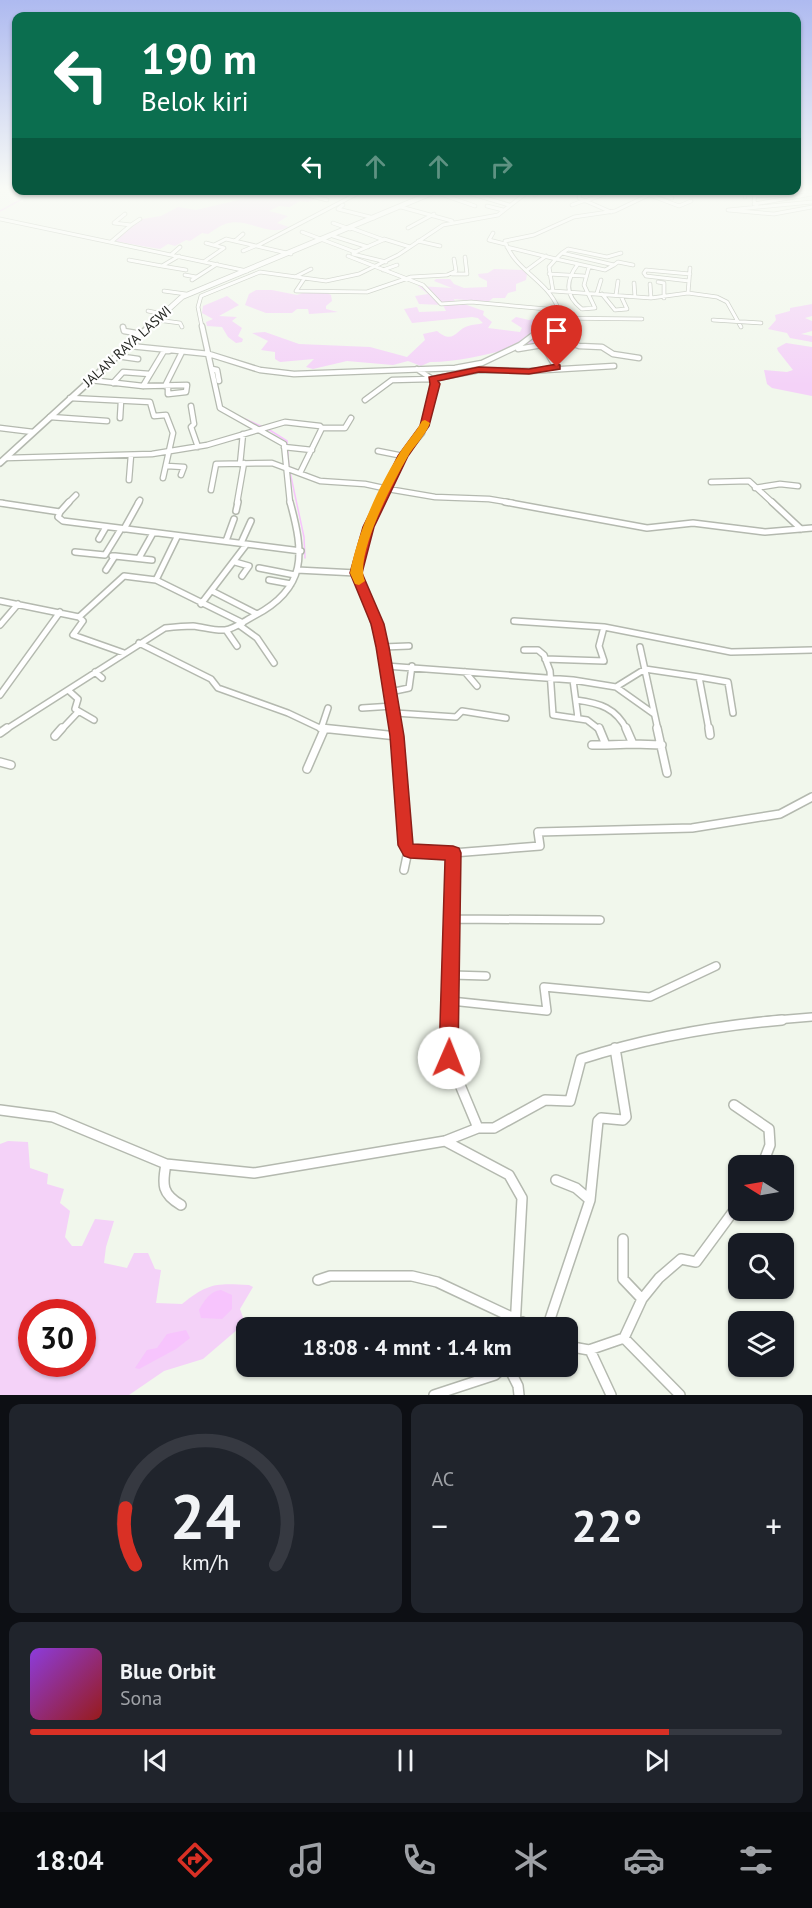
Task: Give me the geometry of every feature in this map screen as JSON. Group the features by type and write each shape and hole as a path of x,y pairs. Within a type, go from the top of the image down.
{"main road":[{"name":"JALAN RAYA LASWI","path":"0,463 186,294 288,255"}],"street":[{"path":"176,255 304,279 334,280 375,267 398,255"},
{"path":"205,261 214,255"},
{"path":"350,255 348,256 405,280 425,286 433,298 442,304 471,302 558,310"},
{"path":"359,255 369,260 386,262"},
{"path":"514,255 551,291 584,291 651,298 688,293 723,298 740,324"},
{"path":"521,264 532,255"},
{"path":"540,255 557,258"},
{"path":"545,255 608,270"},
{"path":"558,310 551,291 549,267 560,255"},
{"path":"570,255 614,265"},
{"path":"589,267 584,276 584,291 595,308 578,309 568,291 568,275 590,255"},
{"path":"598,255 611,257 616,255"},
{"path":"162,266 179,256"},
{"path":"527,270 546,256"},
{"path":"304,279 296,291 324,294 367,292 405,280 467,274 465,257"},
{"path":"452,274 456,270 454,259"},
{"path":"129,260 186,272 194,279 218,264"},
{"path":"556,274 571,262"},
{"path":"580,264 608,270 618,262 633,265"},
{"path":"382,270 397,265"},
{"path":"688,293 690,268"},
{"path":"296,277 311,269"},
{"path":"689,281 646,276 644,273 647,270 690,274"},
{"path":"2,730 97,674 124,653 141,645 167,627 226,630 241,626 276,602 299,571 300,551 287,447 283,441 220,408 214,372 214,355 198,304 199,298 209,291 260,272"},
{"path":"549,274 584,276"},
{"path":"601,280 600,293 615,310 627,309 619,296 618,281"},
{"path":"651,298 651,283 664,282 664,298"},
{"path":"634,283 635,297"},
{"path":"164,291 186,294"},
{"path":"171,306 179,307"},
{"path":"130,346 214,355 260,370 294,374 475,365 512,350 534,336 558,310"},
{"path":"148,311 163,314"},
{"path":"553,318 642,319"},
{"path":"157,320 181,323 182,327"},
{"path":"713,320 740,324 761,323"},
{"path":"123,327 124,331 142,334"},
{"path":"512,350 568,341 578,346 601,347 611,353 639,358"},
{"path":"172,349 175,343"},
{"path":"542,344 557,369"},
{"path":"90,380 143,386 166,386 186,385 186,392 168,394 166,386 182,352 165,351 143,386"},
{"path":"117,356 138,359"},
{"path":"365,400 388,381 432,379 479,370 529,371 614,366"},
{"path":"404,870 408,851 394,710 377,624 356,573 369,527 403,456 424,426 435,384 432,379 416,369"},
{"path":"113,383 123,372 150,374"},
{"path":"214,372 219,381"},
{"path":"70,398 150,402 154,416 166,415 173,433 171,452 163,478"},
{"path":"120,417 121,401"},
{"path":"191,406 194,424 191,427 198,447"},
{"path":"50,417 107,421"},
{"path":"6,458 171,452 263,430 269,428 268,425 313,424 322,428 345,429 351,418"},
{"path":"0,428 33,432"},
{"path":"300,473 322,428"},
{"path":"236,511 242,464 243,434 239,429"},
{"path":"287,447 312,450"},
{"path":"378,451 403,456"},
{"path":"129,480 131,455"},
{"path":"211,490 216,465 270,463 327,482 365,484 435,497 489,499 647,528 693,523 750,531 812,528"},
{"path":"167,466 184,467 181,475"},
{"path":"711,482 749,481 801,529"},
{"path":"755,488 780,484 798,486"},
{"path":"76,495 60,512 59,519 177,537 300,551"},
{"path":"105,555 140,500"},
{"path":"0,503 60,512"},
{"path":"226,541 234,519"},
{"path":"201,604 235,562 251,521"},
{"path":"99,539 106,527"},
{"path":"139,558 153,533"},
{"path":"156,580 177,537"},
{"path":"75,552 152,560"},
{"path":"106,570 114,556"},
{"path":"235,562 249,566 242,576"},
{"path":"260,568 356,573"},
{"path":"79,616 121,577 130,575 156,580 241,626 256,638 274,663"},
{"path":"269,579 291,584"},
{"path":"212,591 231,593 243,609 257,614"},
{"path":"1,603 18,603 79,616 83,621 73,635 124,653"},
{"path":"0,625 18,603"},
{"path":"0,695 60,612"},
{"path":"514,621 604,627 731,652 812,650"},
{"path":"545,659 604,661 599,646 604,627"},
{"path":"226,630 237,646"},
{"path":"141,645 211,679 218,688 288,713 323,730 397,736"},
{"path":"383,647 410,646"},
{"path":"640,647 667,773"},
{"path":"524,650 538,650 545,659 551,679 553,715 590,720 600,726 606,745"},
{"path":"386,666 412,666 573,680 616,687 654,714"},
{"path":"390,692 409,688 412,666"},
{"path":"616,687 645,669 728,682 733,712"},
{"path":"465,671 477,686"},
{"path":"699,677 710,735"},
{"path":"573,680 579,718"},
{"path":"68,690 78,699 75,709 94,720"},
{"path":"576,700 604,703 623,721 633,744"},
{"path":"307,769 323,730 328,708"},
{"path":"362,708 456,717 462,711 506,718"},
{"path":"55,736 78,712"},
{"path":"592,745 662,745"},
{"path":"0,762 11,765"},
{"path":"408,851 453,853 540,846 538,832 692,828 780,814 812,796"},
{"path":"453,853 452,975 448,1051 450,1066 478,1128"},
{"path":"453,919 600,920"},
{"path":"451,1001 546,1012 544,987 650,997 716,966"},
{"path":"452,975 486,976"},
{"path":"0,1110 53,1117 166,1164 254,1173 341,1156 445,1141 478,1128 500,1126 545,1100 570,1101 581,1059 615,1048 732,1024 812,1017"},
{"path":"550,1317 572,1247 590,1200 598,1121 601,1118 623,1120 626,1117 615,1048"},
{"path":"734,1105 769,1130 770,1145 766,1155"},
{"path":"445,1141 509,1174 517,1187 523,1206 515,1291 516,1317"},
{"path":"166,1164 162,1190 165,1196 181,1205"},
{"path":"556,1180 572,1186 590,1200"},
{"path":"578,1351 590,1350 624,1338 642,1299 659,1278 681,1259 696,1262 728,1219"},
{"path":"624,1239 623,1279 642,1299"},
{"path":"318,1280 330,1276 412,1276 437,1282 504,1317"},
{"path":"624,1338 680,1395"},
{"path":"590,1350 611,1395"},
{"path":"434,1395 489,1377"},
{"path":"513,1377 518,1386 519,1395"}],"shaded area":[{"path":"494,269 524,270 527,274 526,280 516,284 516,291 508,293 505,298 493,298 488,302 454,299 456,304 464,304 484,311 483,315 492,322 488,328 520,332 522,328 511,321 516,317 529,320 551,316 569,321 553,326 556,330 548,341 460,360 430,362 421,366 408,361 393,365 347,361 313,369 306,367 314,359 280,362 275,359 275,352 261,350 268,341 252,333 265,332 299,344 370,347 407,357 425,340 423,334 437,331 451,337 468,326 483,323 478,318 472,317 412,323 404,309 417,307 419,312 446,311 443,305 419,304 415,296 428,294 418,286 452,288 434,281 450,279 454,284 464,288 487,287 487,281 478,274 488,273"},
{"path":"256,290 272,290 297,295 323,292 331,295 332,301 326,309 338,312 309,314 308,309 297,309 292,313 266,313 245,305 249,294"},
{"path":"227,296 239,305 219,316 237,317 232,321 242,328 238,336 243,339 242,342 236,343 228,337 222,327 207,326 206,322 213,319 202,313 203,306"},
{"path":"812,304 812,316 805,318 812,321 812,331 801,334 812,336 812,342 790,338 787,333 768,329 776,320 775,315 790,311 790,308"},
{"path":"786,343 812,347 812,396 772,388 767,384 764,370 787,372 793,370 777,348"},
{"path":"8,1141 28,1142 30,1168 48,1174 47,1184 64,1189 60,1203 70,1211 65,1237 72,1246 82,1246 95,1219 114,1221 104,1263 127,1268 134,1253 148,1253 155,1269 161,1270 156,1303 182,1304 199,1292 213,1286 228,1284 253,1287 240,1309 243,1317 236,1317 236,1331 203,1359 164,1371 129,1395 0,1395 0,1144"},
{"path":"221,1290 232,1295 232,1309 222,1319 201,1318 199,1310 205,1300 214,1292"},
{"path":"186,1330 190,1338 176,1349 139,1369 135,1368 147,1350 157,1348 167,1334"}],"waterway":[{"path":"245,419 263,427"},
{"path":"268,429 287,441 289,467"},
{"path":"290,472 304,537 305,558"}],"slow traffic":[{"path":"359,581 356,573 369,527 403,456 422,433 425,423"}],"route":[{"path":"449,1058 453,853 410,852 405,845 395,713 377,624 356,573 369,527 403,456 422,433 435,384 432,379 489,369 529,371 557,369 557,367"}]}
